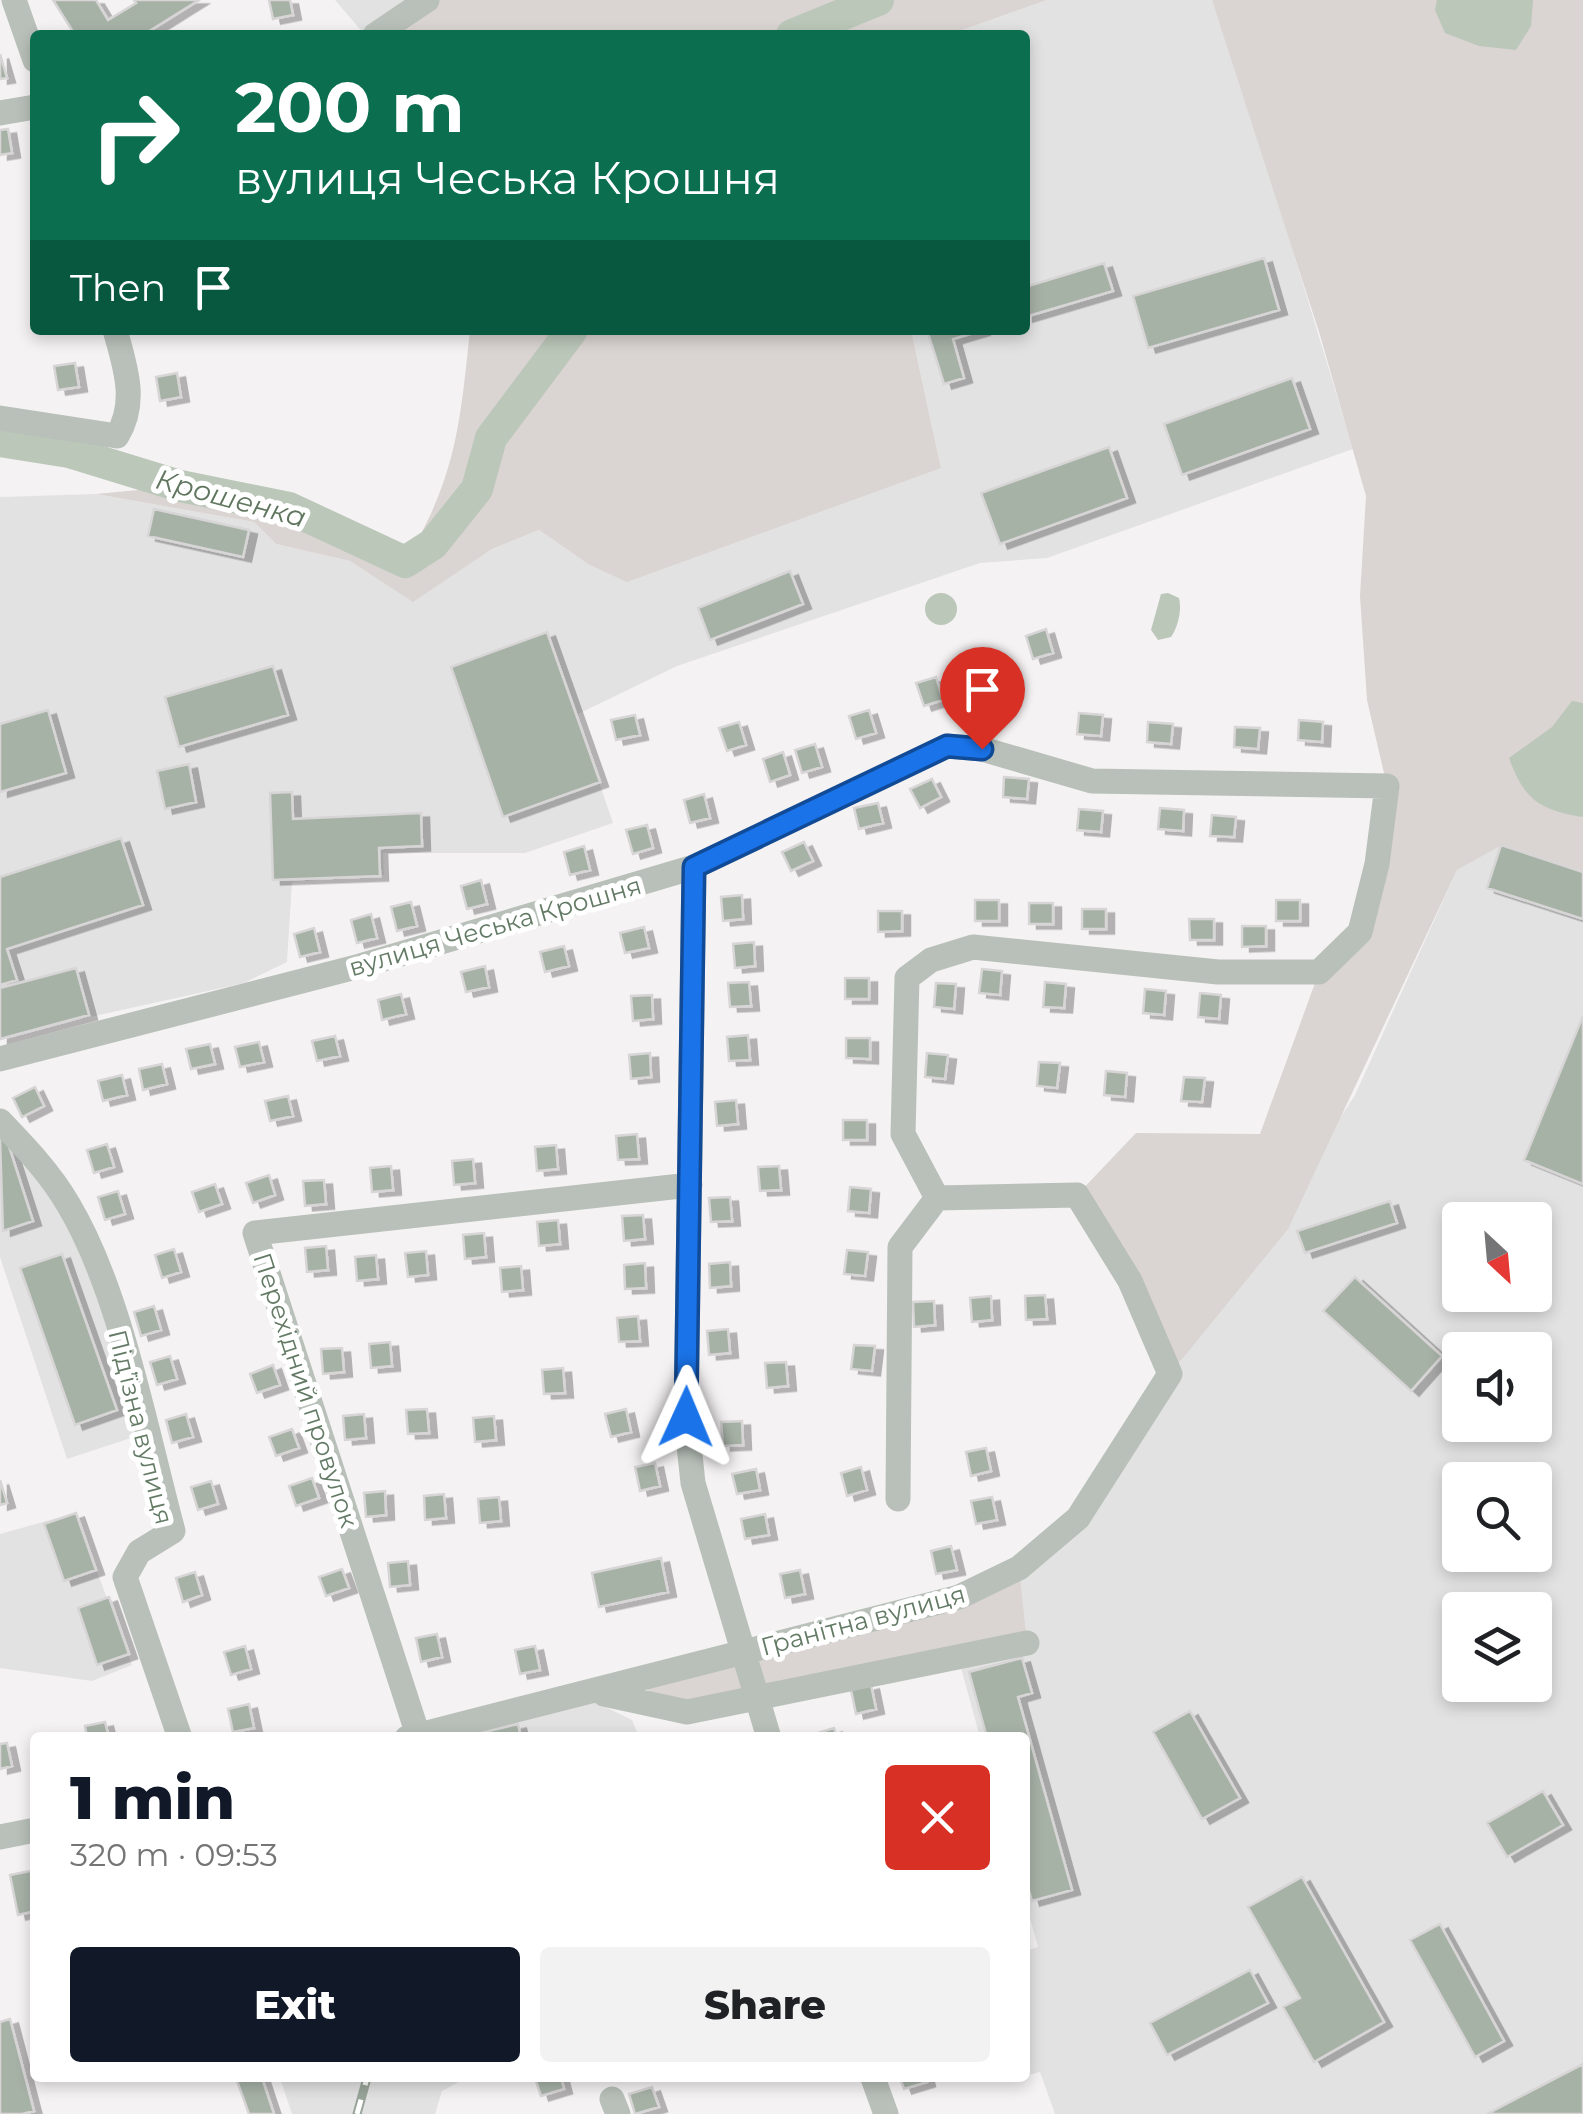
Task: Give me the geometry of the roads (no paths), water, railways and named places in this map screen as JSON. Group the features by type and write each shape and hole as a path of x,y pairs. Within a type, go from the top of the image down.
{"street":[{"path":"14,0 30,46"},
{"path":"382,30 426,0"},
{"path":"0,113 30,107"},
{"path":"0,418 117,436 127,420 130,390 116,335"},
{"name":"вулиця Чеська Крошня","path":"0,1058 360,966 694,867 947,746 982,749 1092,782 1387,786 1377,864 1360,932 1320,972 1218,972 973,947 931,960 907,978 902,1134 937,1198"},
{"path":"694,867 686,1417 693,1483 766,1732"},
{"name":"Підʼїзна вулиця","path":"0,1121 50,1177 98,1261 173,1532 138,1552 125,1578 178,1732"},
{"name":"Перехідний провулок","path":"411,1732 254,1233 690,1185"},
{"name":"Гранітна вулиця","path":"428,1732 959,1596 1019,1568 1078,1518 1170,1374 1130,1281 1077,1195 937,1198"},
{"path":"898,1498 900,1247 937,1198"},
{"name":"Гранітна вулиця","path":"579,1694 631,1697 687,1712 1028,1643"},
{"path":"0,1837 30,1831"},
{"path":"874,2082 886,2114"}],"waterway":[{"name":"Крошенка","path":"804,30 878,0"},
{"name":"Крошенка","path":"0,441 69,452 180,486 289,508 405,562 433,544 477,489 491,438 568,335"}],"railway":[{"path":"357,2114 366,2082"}]}
